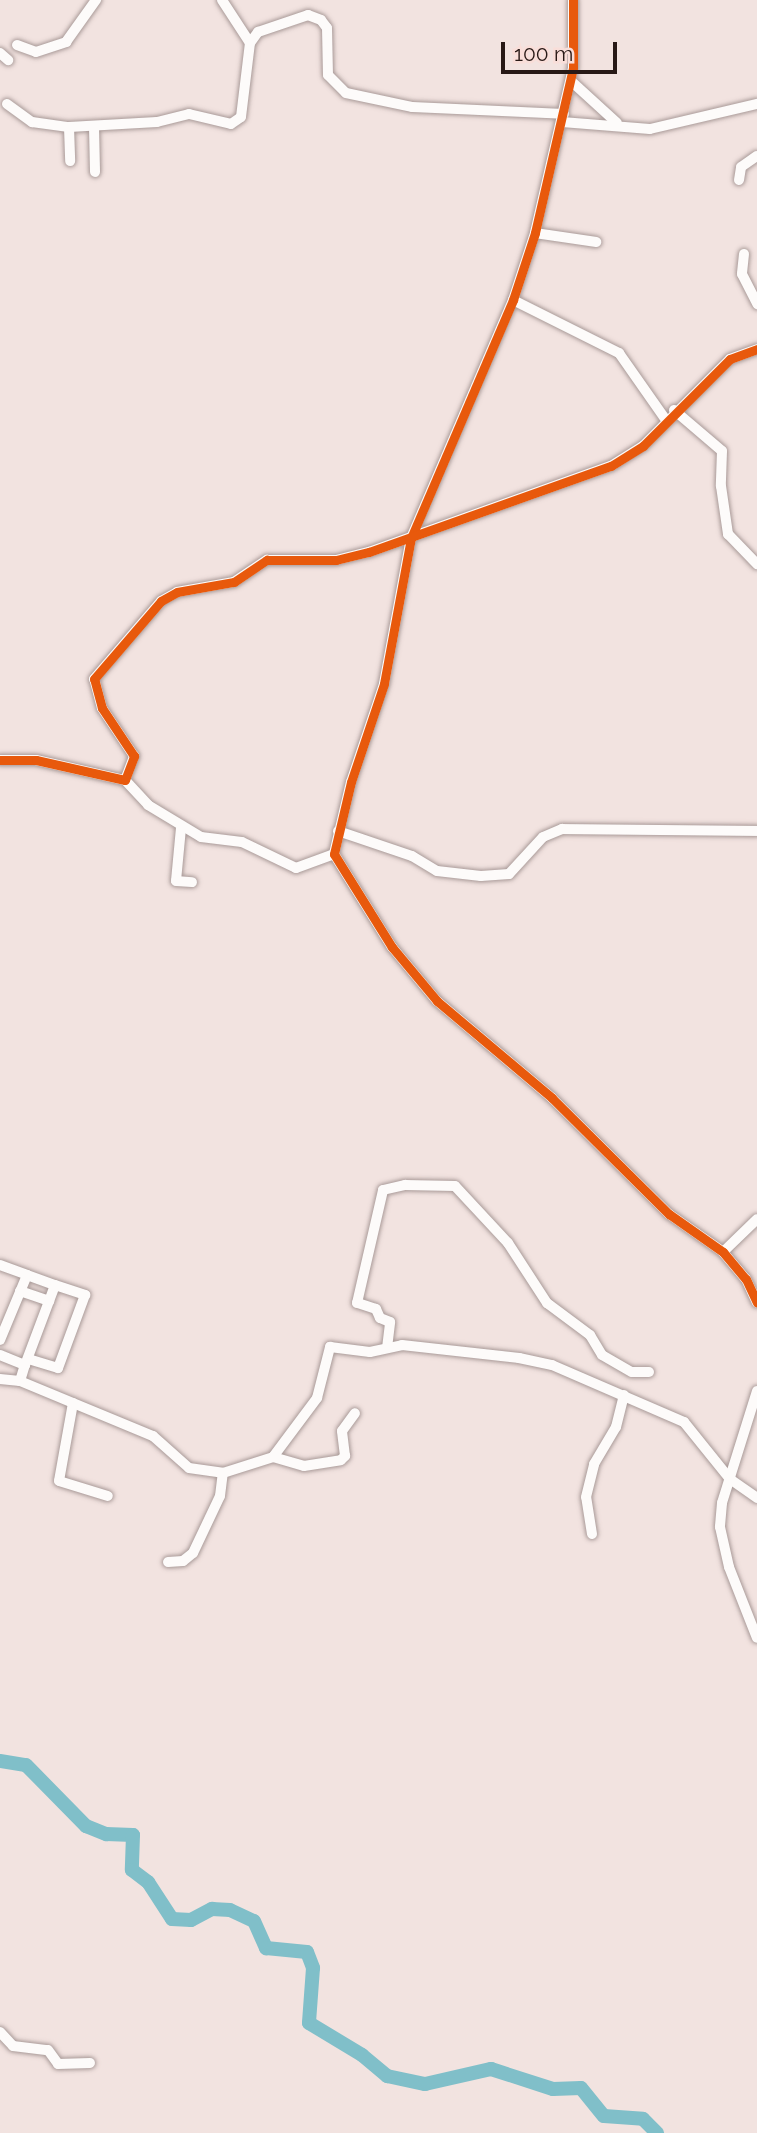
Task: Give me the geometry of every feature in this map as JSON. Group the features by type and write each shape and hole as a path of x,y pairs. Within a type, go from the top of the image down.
{"street":[{"path":"17,45 36,52 66,42 96,0"},
{"path":"222,0 250,43"},
{"path":"573,0 571,81 535,233 513,300 411,538 384,684 338,831 334,854 392,947 437,1001 552,1098 669,1214 723,1252 746,1279 757,1303"},
{"path":"7,104 32,122 69,127 94,127 189,114 225,124 238,122 250,43 258,32 308,15 327,29 328,75 346,93 412,107 563,118 621,126 665,127 757,104"},
{"path":"571,81 621,126"},
{"path":"69,127 70,161"},
{"path":"94,127 95,172"},
{"path":"739,180 741,167 757,156"},
{"path":"535,233 569,234 596,242"},
{"path":"744,254 742,274 757,304"},
{"path":"513,300 614,350 666,420"},
{"path":"125,780 134,756 102,708 94,679 161,601 177,592 234,582 267,560 336,560 411,538 623,461 730,359 757,348"},
{"path":"674,411 722,451 720,486 728,534 757,564"},
{"path":"0,760 36,760 125,780 148,805 181,828 201,837 242,842 291,867 308,866 334,854"},
{"path":"181,828 176,881 192,882"},
{"path":"338,831 412,856 437,871 481,876 509,874 543,837 562,829 757,831"},
{"path":"387,1348 390,1322 380,1318 376,1309 357,1303 383,1191 405,1185 455,1186 508,1243 547,1303 590,1335 604,1357 632,1372 649,1371"},
{"path":"723,1252 757,1219"},
{"path":"0,1265 83,1293 86,1299 58,1368 0,1355"},
{"path":"0,1339 27,1275"},
{"path":"20,1381 55,1285"},
{"path":"20,1291 49,1301"},
{"path":"273,1457 317,1398 328,1349 370,1352 387,1348 432,1347 552,1364 624,1395 688,1425 730,1479 757,1498"},
{"path":"0,1378 20,1381 152,1436 186,1466 223,1473 273,1457 304,1466 343,1459 342,1431 355,1413"},
{"path":"757,1391 722,1503 722,1543 757,1638"},
{"path":"592,1534 587,1492 594,1464 617,1423 624,1395"},
{"path":"73,1403 59,1481 108,1496"},
{"path":"168,1562 183,1561 193,1553 220,1496 223,1473"},
{"path":"0,2032 13,2046 48,2050 58,2064 90,2063"}],"waterway":[{"path":"0,1761 26,1765 86,1826 106,1834 133,1835 132,1870 148,1882 172,1919 191,1920 212,1909 230,1910 254,1921 266,1948 307,1952 313,1968 309,2023 362,2055 387,2076 425,2084 491,2069 553,2089 581,2088 604,2116 643,2119 657,2133"}],"cycle path":[{"path":"573,0 573,68 535,233 513,300 411,538 384,684 351,782 334,854 392,947 437,1001 552,1098 669,1214 723,1252 746,1279 757,1303"},
{"path":"0,760 36,760 125,780 134,756 102,708 94,679 161,601 177,592 234,582 267,560 336,560 369,552 611,466 643,446 730,359 757,349"}]}
